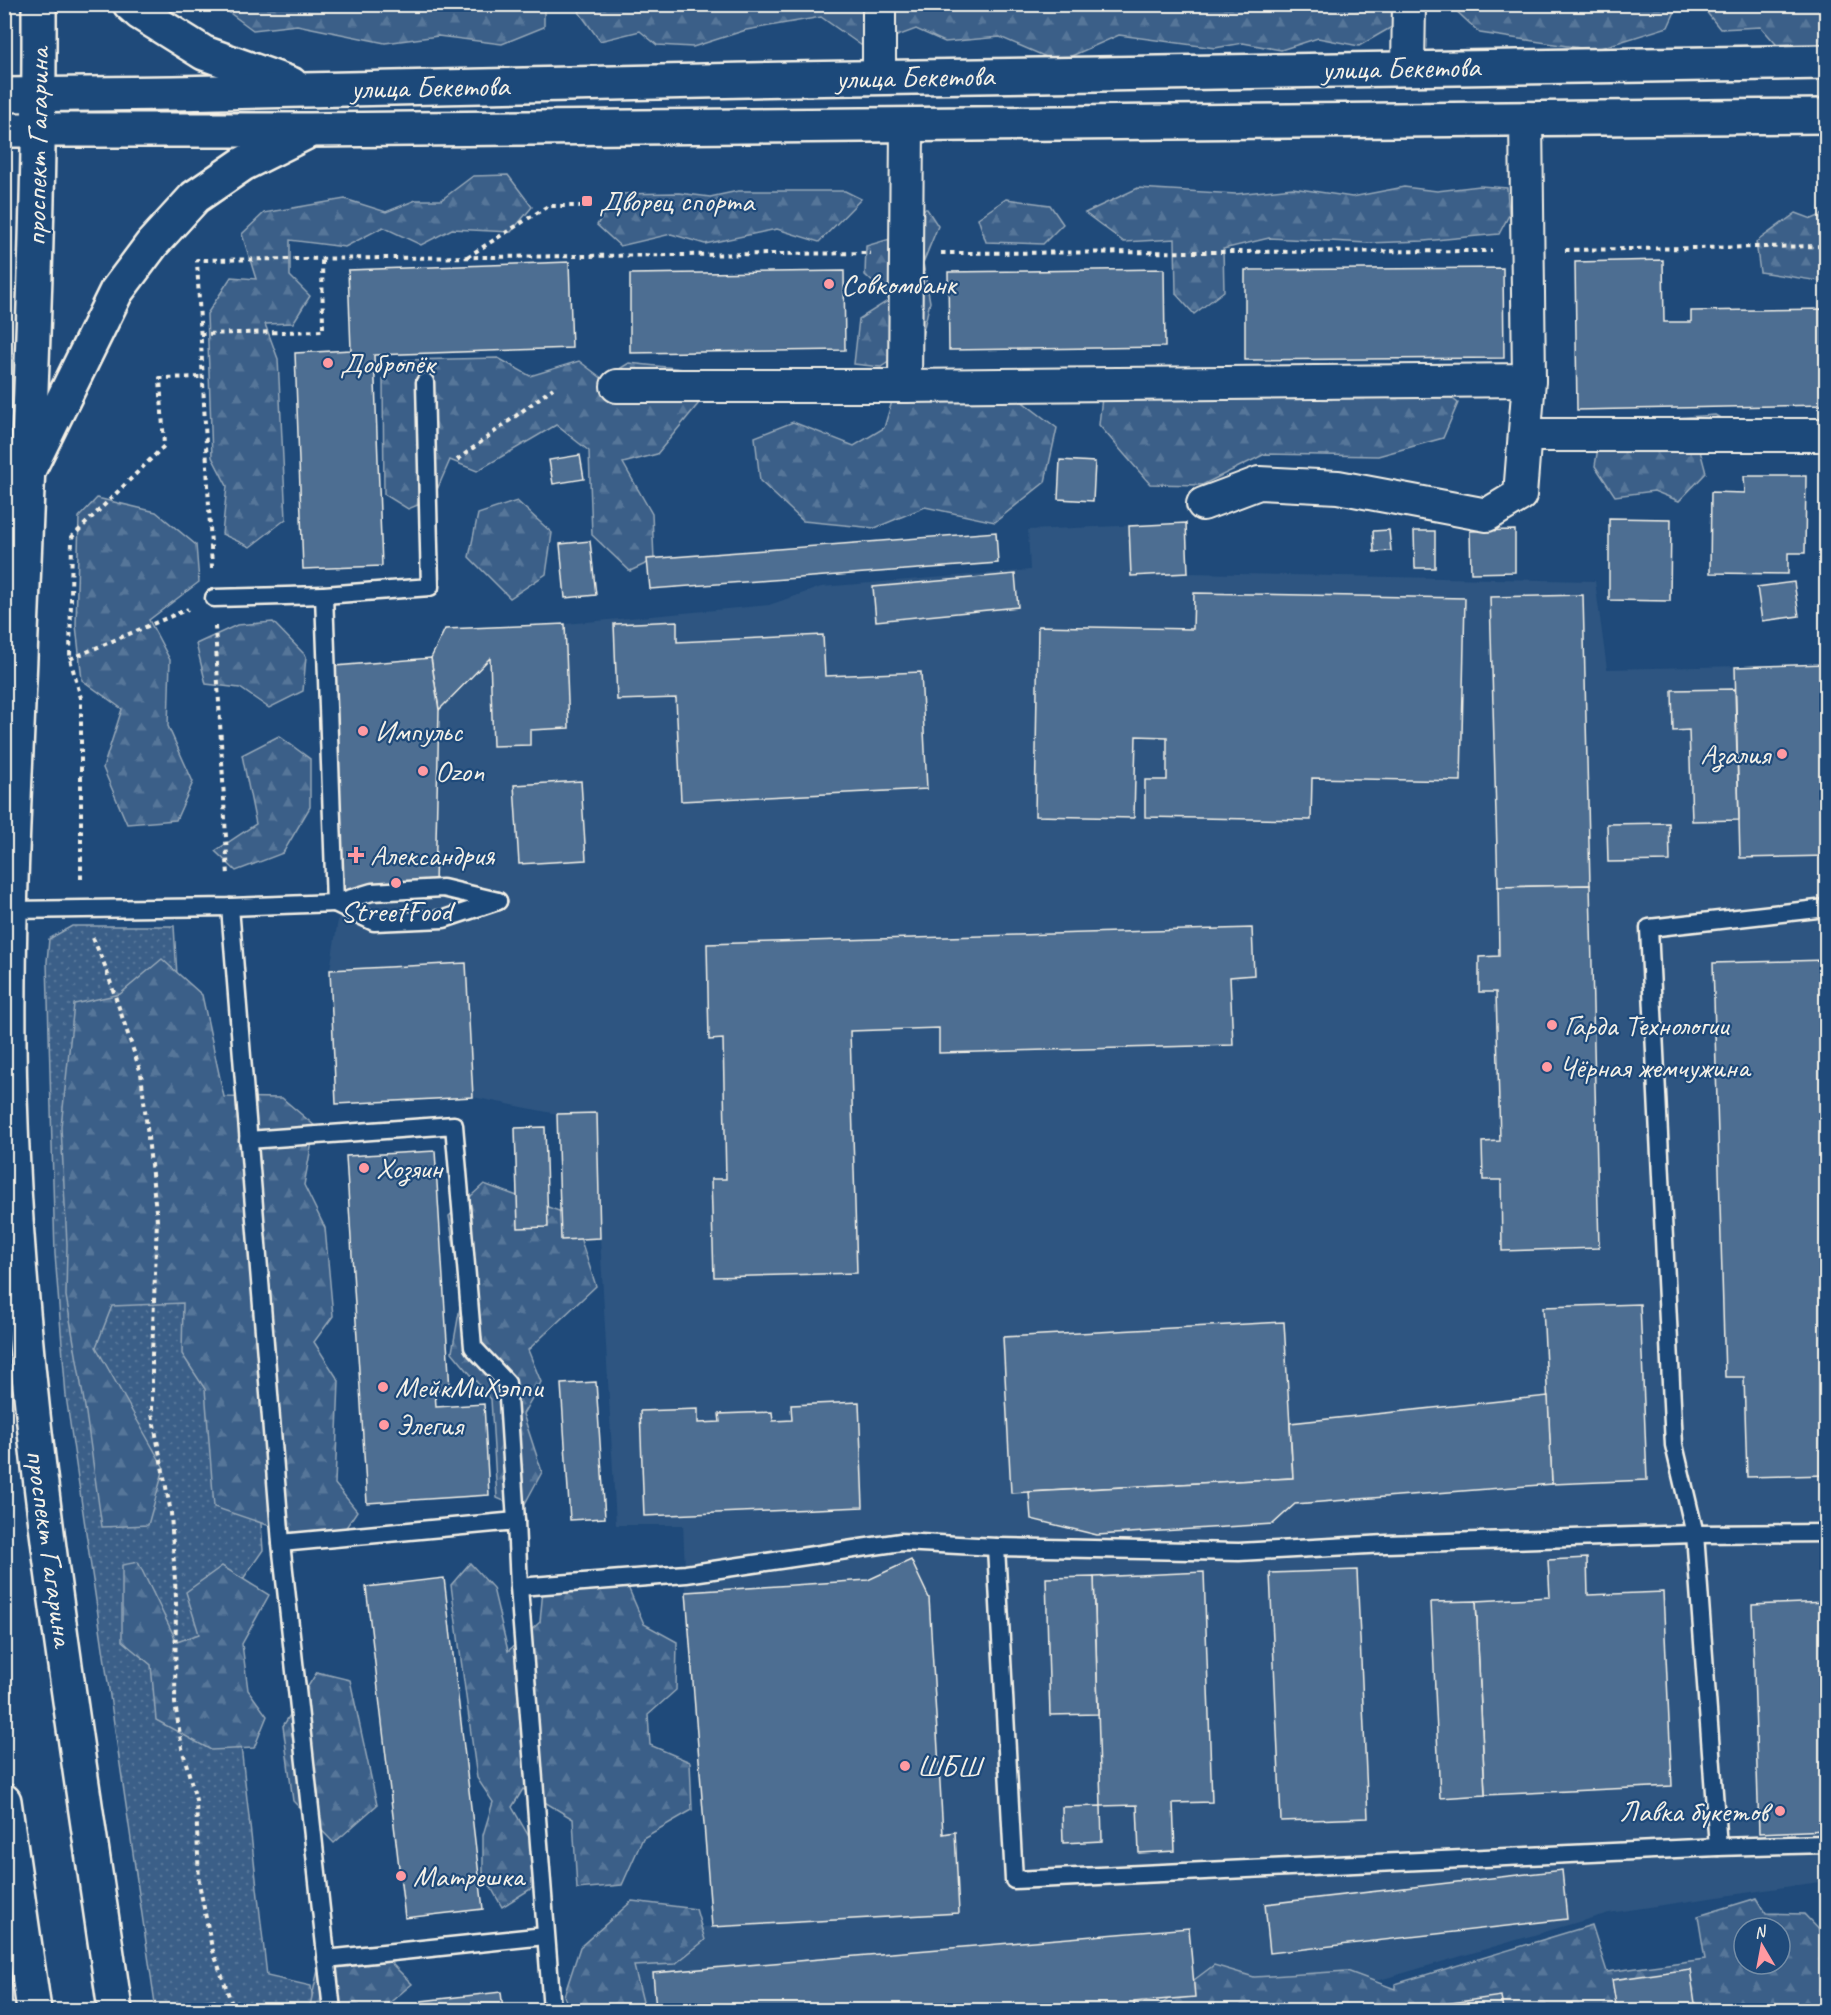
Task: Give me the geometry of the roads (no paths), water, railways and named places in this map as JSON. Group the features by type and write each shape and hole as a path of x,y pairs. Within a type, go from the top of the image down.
{"main road":[{"name":"проспект Гагарина","path":"39,4 39,130 10,910 10,1094 26,1366 115,2010"},
{"path":"130,4 140,13 204,53 309,90"},
{"name":"улица Бекетова","path":"4,95 1827,62"},
{"name":"улица Бекетова","path":"4,130 907,126 1827,116"},
{"path":"28,471 116,292 152,244 195,197 243,164 310,130"},
{"path":"4,1801 34,2010"}],"street":[{"path":"879,4 879,78"},
{"path":"1408,68 1409,4"},
{"path":"1203,504 1259,483 1338,488 1487,515 1520,495 1529,380 1526,118"},
{"path":"905,386 907,126"},
{"path":"616,386 905,386 1529,380"},
{"path":"1525,435 1827,435"}],"lane":[{"path":"214,598 324,595 430,586 425,382"},
{"path":"324,595 335,903"},
{"path":"10,910 335,903 372,892 444,888 498,901 444,920 374,922 335,903"},
{"path":"230,907 281,1543 332,2010"},
{"path":"1718,1847 1695,1534 1674,1444 1649,928 1827,908"},
{"path":"248,1140 454,1125 473,1347 507,1383 519,1587 552,2010"},
{"path":"281,1543 516,1521"},
{"path":"519,1587 686,1574 901,1542 996,1547 1239,1552 1386,1544 1695,1534 1827,1533"},
{"path":"996,1547 1014,1880 1718,1847 1827,1844"},
{"path":"326,1959 545,1936"}],"place":[{"name":"Дворец спорта","path":"587,201"},
{"name":"Совкомбанк","path":"829,284"},
{"name":"Добропёк","path":"328,363"},
{"name":"Импульс","path":"363,731"},
{"name":"Азалия","path":"1782,754"},
{"name":"Ozon","path":"423,771"},
{"name":"Александрия","path":"356,855"},
{"name":"StreetFood","path":"396,883"},
{"name":"Гарда Технологии","path":"1552,1025"},
{"name":"Чёрная жемчужина","path":"1547,1067"},
{"name":"Хозяин","path":"364,1168"},
{"name":"МейкМиХэппи","path":"383,1387"},
{"name":"Элегия","path":"384,1425"},
{"name":"ШБШ","path":"905,1766"},
{"name":"Лавка букетов","path":"1780,1811"},
{"name":"Матрешка","path":"401,1876"}]}
